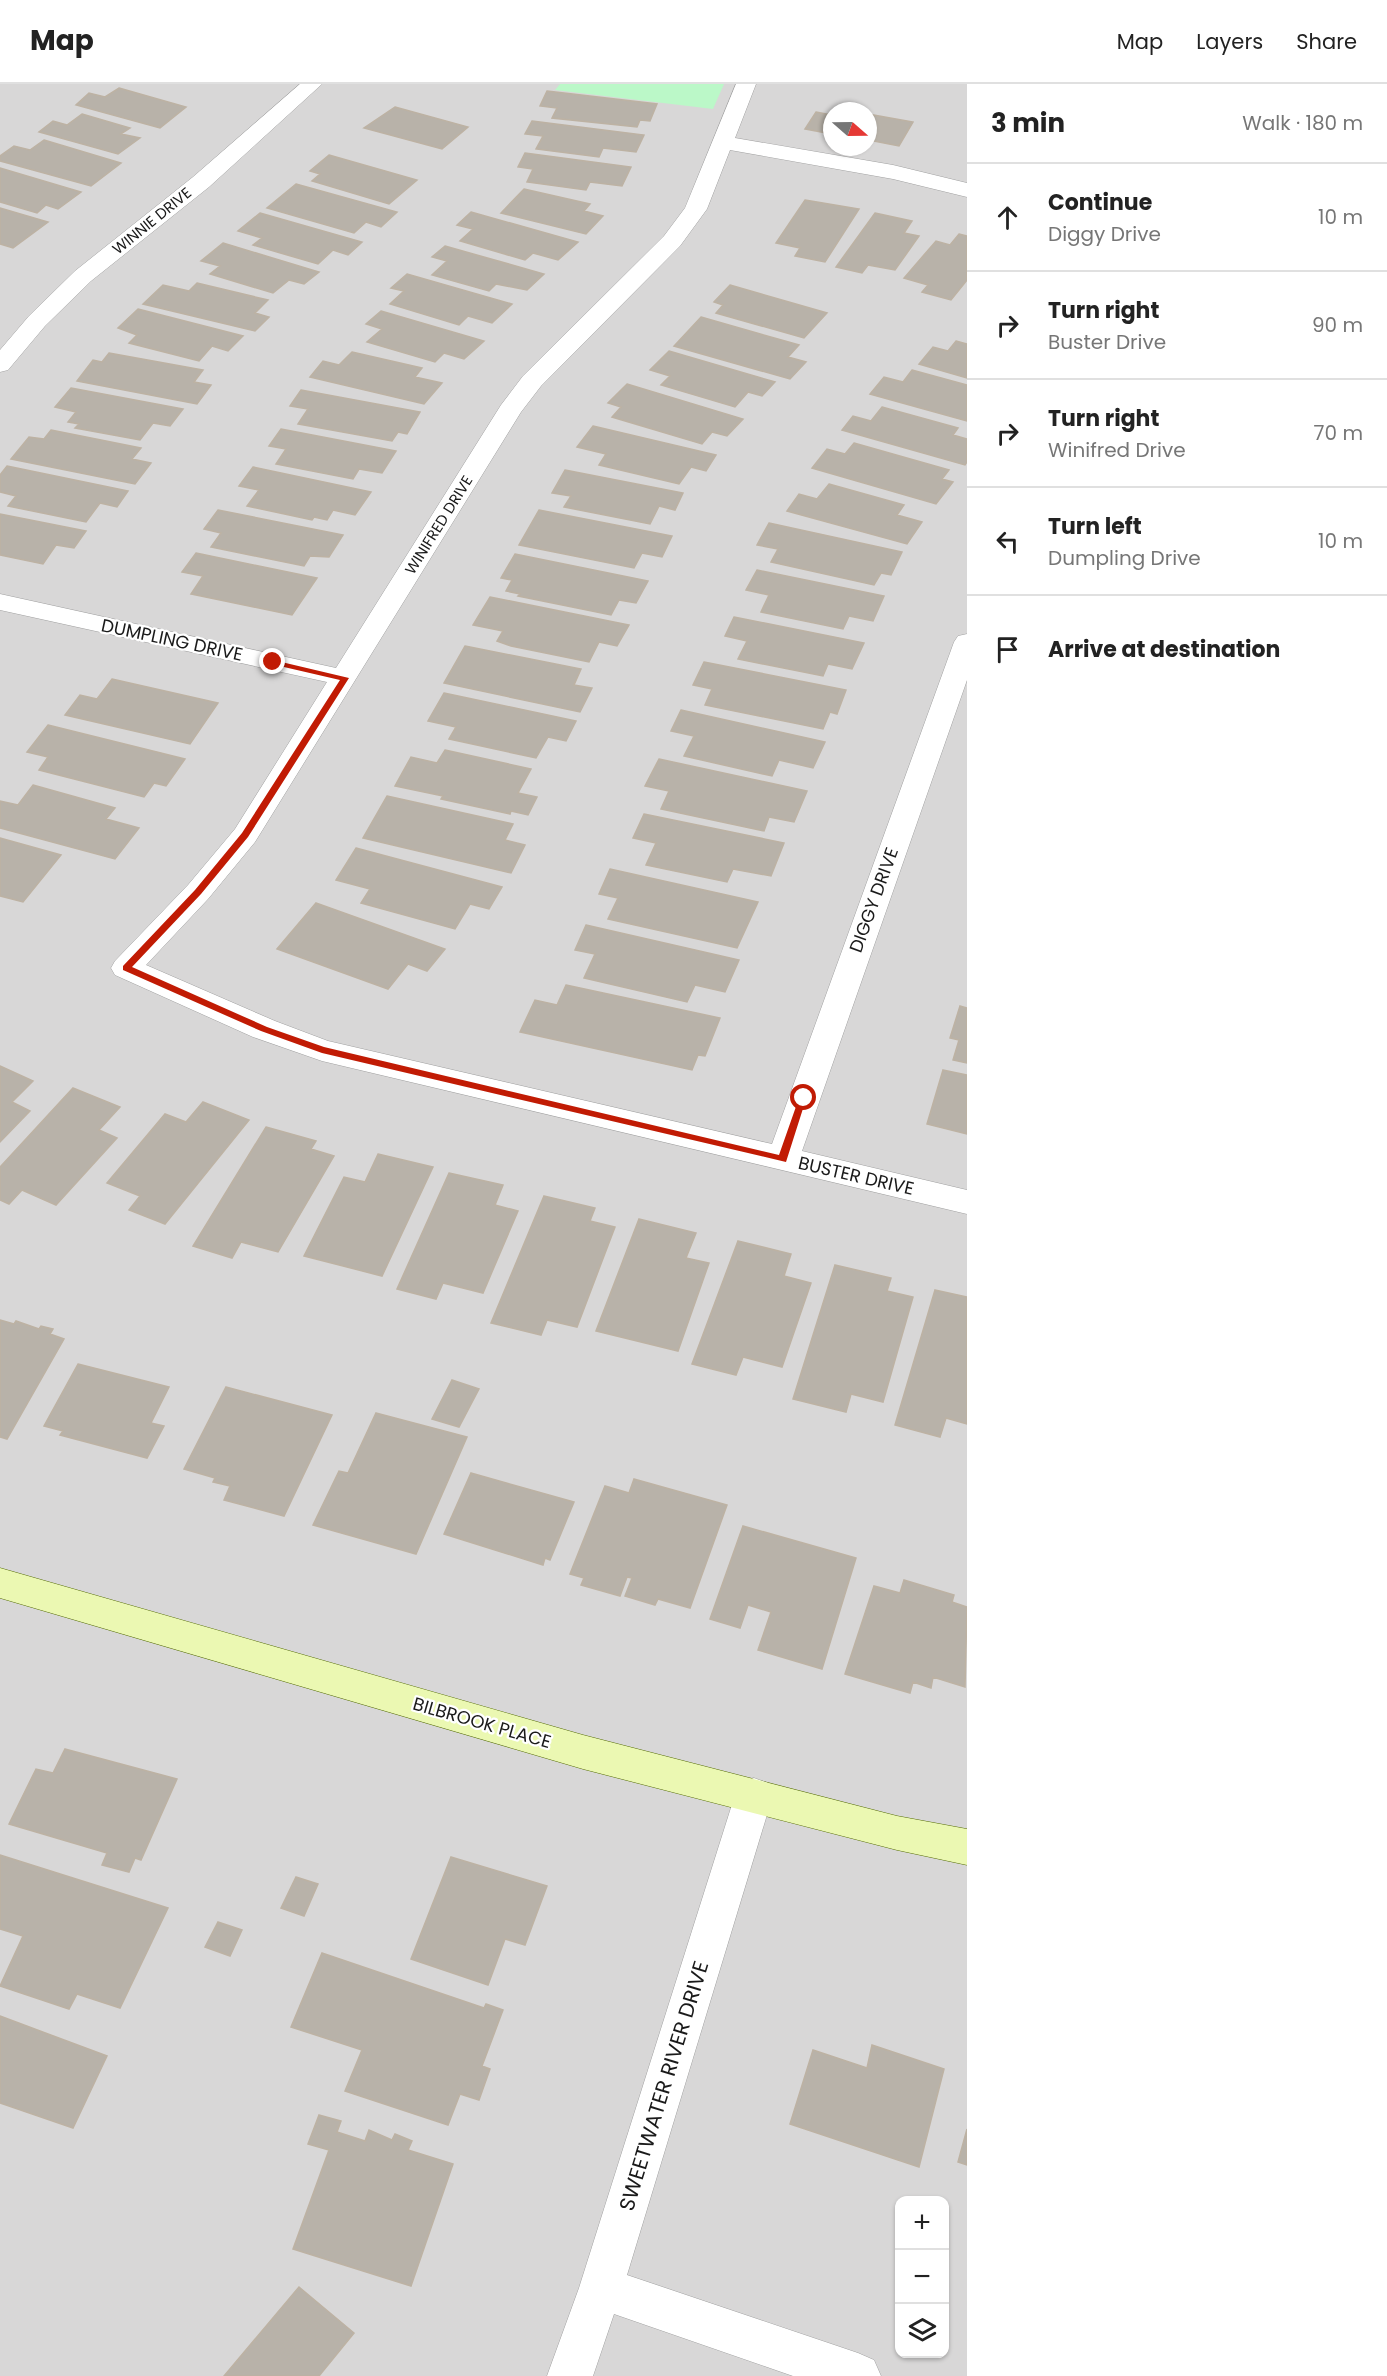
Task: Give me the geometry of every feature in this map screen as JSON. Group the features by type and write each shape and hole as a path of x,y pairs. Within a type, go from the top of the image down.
{"street":[{"name":"WINNIE DRIVE","path":"0,365 37,321 83,276 201,182 312,84"},
{"name":"WINIFRED DRIVE","path":"126,968 198,892 245,835 510,410 532,381 672,241 696,210 746,84"},
{"path":"722,142 853,164 967,190"},
{"name":"DUMPLING DRIVE","path":"0,602 345,678"},
{"name":"DIGGY DRIVE","path":"783,1159 967,642"},
{"name":"BUSTER DRIVE","path":"126,968 264,1029 322,1050 967,1202"},
{"name":"BILBROOK PLACE","path":"0,1583 583,1752 897,1833 967,1847"},
{"name":"SWEETWATER RIVER DRIVE","path":"570,2376 601,2289 754,1795"},
{"path":"601,2289 858,2376"}],"shaded area":[{"path":"0,84 967,84 967,2376 0,2376"}],"green space":[{"path":"560,84 724,84 713,109 555,90"}],"building":[{"path":"119,88 186,107 160,128 76,105 89,93 105,97"},
{"path":"547,91 657,104 650,121 640,120 637,127 552,118 557,108 540,106"},
{"path":"395,107 468,127 442,149 364,128"},
{"path":"816,112 823,113 823,132 805,129"},
{"path":"82,114 130,128 121,134 140,138 118,154 39,132 53,121 67,125"},
{"path":"877,116 913,122 899,146 877,142"},
{"path":"532,121 644,135 636,152 603,148 599,157 536,149 543,136 525,134"},
{"path":"44,140 121,163 91,186 0,161 0,156 14,146 30,150"},
{"path":"525,153 631,167 622,186 590,182 586,190 527,182 533,169 518,167"},
{"path":"329,155 417,180 389,204 312,181 320,174 310,171"},
{"path":"0,168 81,192 58,209 46,205 37,213 0,202"},
{"path":"296,184 397,212 381,227 366,222 354,233 267,208"},
{"path":"524,189 590,204 584,211 603,216 586,234 501,213"},
{"path":"805,200 859,209 825,262 795,256 800,248 776,243"},
{"path":"0,208 48,222 13,248 0,244"},
{"path":"471,212 578,242 558,260 533,253 525,260 460,241 473,229 457,225"},
{"path":"260,213 362,242 348,255 333,250 318,264 253,245 262,238 238,231"},
{"path":"875,213 912,221 904,233 919,236 895,270 868,265 862,273 836,267"},
{"path":"959,234 967,236 967,280 951,300 922,292 928,285 904,278 936,241 950,245"},
{"path":"223,243 319,272 304,284 289,280 273,293 210,274 220,266 201,261"},
{"path":"445,246 544,274 527,290 496,284 489,291 432,275 447,261 432,257"},
{"path":"407,274 512,304 492,323 468,316 459,325 390,304 404,291 391,288"},
{"path":"197,283 268,300 255,313 269,317 255,331 143,304 163,285 189,291"},
{"path":"730,285 827,313 804,338 716,313 723,305 714,302"},
{"path":"138,309 243,336 228,351 212,346 199,361 129,343 137,335 118,328"},
{"path":"381,311 484,341 464,359 444,353 435,362 367,342 382,329 366,324"},
{"path":"701,317 799,345 788,357 806,362 790,379 674,346"},
{"path":"956,341 967,344 967,378 919,364 933,347 948,351"},
{"path":"669,351 775,382 762,396 748,392 735,407 661,385 670,376 650,370"},
{"path":"352,352 422,368 415,377 442,383 424,404 310,377 323,361 339,365"},
{"path":"109,353 203,370 194,382 211,385 197,404 77,381 93,360 102,362"},
{"path":"912,370 967,385 967,421 870,394 884,377 903,382"},
{"path":"627,384 743,419 727,436 712,432 702,444 612,417 621,407 608,403"},
{"path":"71,388 183,409 170,426 153,423 140,440 75,428 79,424 68,422 76,412 55,407"},
{"path":"301,390 420,412 407,434 398,432 392,441 298,424 308,409 290,406"},
{"path":"882,407 958,428 953,435 967,439 965,465 842,430 853,416 871,421"},
{"path":"593,426 716,455 706,471 691,467 679,484 599,465 606,454 577,447"},
{"path":"281,429 396,451 382,473 359,469 353,479 276,464 286,449 269,446"},
{"path":"51,430 141,448 132,459 151,463 135,484 11,459 29,437 44,439"},
{"path":"854,443 949,470 942,479 953,482 936,504 812,468 827,449 845,454"},
{"path":"7,466 128,491 117,507 100,503 86,522 8,506 16,496 0,492 0,475"},
{"path":"253,467 371,492 355,515 333,510 327,520 314,517 312,520 247,506 259,490 239,486"},
{"path":"565,470 683,493 675,510 659,506 650,524 564,507 571,496 552,493"},
{"path":"829,484 904,505 897,515 922,522 907,544 787,511 799,494 817,499"},
{"path":"218,510 343,535 329,557 310,556 304,566 211,547 221,533 204,529"},
{"path":"539,510 672,536 662,557 642,553 634,568 519,545"},
{"path":"0,514 86,531 74,548 56,545 43,564 0,555"},
{"path":"769,523 902,552 891,575 881,573 874,585 771,562 778,549 757,545"},
{"path":"196,553 317,578 292,615 191,594 203,576 182,572"},
{"path":"515,554 648,581 636,603 619,600 611,615 518,596 520,594 506,591 512,580 501,578"},
{"path":"757,570 884,596 873,621 849,616 843,629 761,612 769,595 746,590"},
{"path":"490,597 629,625 617,646 599,642 589,662 497,641 503,631 473,625"},
{"path":"734,617 864,643 852,669 828,664 823,676 738,659 747,641 725,636"},
{"path":"465,646 581,669 574,685 592,688 580,712 444,683"},
{"path":"704,662 846,690 837,714 830,712 823,729 705,705 712,689 693,685"},
{"path":"112,679 218,703 190,744 65,715 80,695 97,699"},
{"path":"444,693 576,721 566,741 548,737 536,758 449,739 456,727 428,721"},
{"path":"681,710 825,742 813,768 779,760 772,776 684,756 694,736 671,731"},
{"path":"48,725 185,759 166,786 154,783 144,797 39,770 48,757 27,752"},
{"path":"445,750 531,769 518,793 537,797 528,815 511,811 510,814 441,799 443,796 395,786 411,757 437,763"},
{"path":"659,759 807,791 794,822 769,817 764,831 661,809 669,791 645,786"},
{"path":"33,785 115,808 106,819 139,828 115,859 0,828 0,801 18,805"},
{"path":"387,796 513,824 505,840 525,845 511,873 363,838"},
{"path":"644,814 784,843 771,876 733,869 727,882 646,865 656,843 633,838"},
{"path":"0,838 61,855 23,902 0,896"},
{"path":"356,848 502,887 489,909 470,904 455,929 361,903 370,889 336,880"},
{"path":"610,869 758,902 737,948 608,919 618,898 599,894"},
{"path":"316,903 445,949 427,971 408,964 388,989 277,949"},
{"path":"586,925 739,960 725,992 695,985 687,1002 584,978 595,954 575,950"},
{"path":"566,985 720,1018 705,1056 698,1055 692,1070 520,1032 535,1000 557,1005"},
{"path":"960,1006 967,1008 967,1063 953,1060 959,1040 950,1038"},
{"path":"0,1066 33,1081 12,1102 30,1111 0,1142"},
{"path":"943,1070 967,1075 967,1134 927,1124"},
{"path":"73,1088 120,1107 99,1130 117,1138 56,1205 22,1190 9,1204 0,1200 0,1167"},
{"path":"203,1102 249,1120 165,1224 129,1210 140,1196 107,1183 165,1114 186,1122"},
{"path":"266,1127 316,1141 311,1149 334,1156 278,1252 241,1242 232,1258 193,1246"},
{"path":"378,1154 433,1167 382,1276 304,1256 344,1177 365,1182"},
{"path":"449,1173 503,1185 495,1205 518,1211 483,1293 443,1283 436,1299 397,1289"},
{"path":"544,1196 595,1208 590,1221 615,1227 577,1327 547,1320 541,1335 491,1323"},
{"path":"639,1219 696,1233 686,1258 709,1263 678,1351 596,1331"},
{"path":"738,1241 791,1254 784,1276 811,1283 782,1367 743,1357 736,1375 692,1364"},
{"path":"835,1265 891,1278 887,1291 913,1297 883,1402 851,1394 846,1412 793,1399"},
{"path":"935,1290 967,1297 967,1424 946,1418 940,1437 895,1425"},
{"path":"0,1320 14,1324 16,1321 39,1329 41,1326 53,1329 50,1334 64,1339 7,1439 0,1437"},
{"path":"78,1364 169,1387 151,1423 164,1426 147,1458 60,1435 63,1431 44,1426"},
{"path":"452,1380 479,1389 459,1427 432,1419"},
{"path":"226,1387 332,1415 284,1516 224,1500 230,1486 213,1482 215,1478 184,1469"},
{"path":"376,1413 467,1437 416,1554 313,1525 339,1471 348,1473"},
{"path":"471,1473 574,1502 550,1560 545,1558 543,1565 444,1534"},
{"path":"634,1479 727,1505 690,1608 658,1599 655,1605 625,1596 632,1578 627,1577 620,1596 581,1585 584,1578 570,1574 605,1486 629,1493"},
{"path":"743,1526 856,1558 822,1669 758,1650 771,1612 748,1605 740,1628 710,1619"},
{"path":"904,1580 954,1595 952,1602 967,1607 965,1687 933,1677 931,1688 913,1682 910,1693 845,1674 874,1586 900,1593"},
{"path":"65,1749 177,1779 141,1860 135,1858 129,1872 102,1865 107,1853 9,1824 36,1769 53,1773"},
{"path":"0,1855 168,1908 120,2008 77,1994 69,2009 0,1986 23,1936 0,1929"},
{"path":"451,1857 547,1886 525,1945 505,1939 488,1985 411,1959"},
{"path":"296,1877 318,1884 304,1916 281,1908"},
{"path":"218,1922 242,1930 230,1956 205,1947"},
{"path":"322,1953 484,2008 486,2004 503,2010 482,2066 490,2069 479,2100 460,2094 448,2125 345,2091 362,2050 291,2027"},
{"path":"0,2016 107,2056 73,2128 0,2103"},
{"path":"872,2045 944,2069 919,2167 790,2124 813,2050 867,2068"},
{"path":"319,2115 341,2121 337,2132 365,2141 369,2130 392,2140 395,2134 412,2141 408,2150 453,2164 411,2286 293,2249 329,2150 308,2144"},
{"path":"967,2129 967,2165 958,2162"},
{"path":"299,2287 354,2333 319,2376 224,2376"}],"route":[{"path":"273,662 345,678 245,835 198,892 126,968 264,1029 322,1050 783,1159 804,1098"}]}
